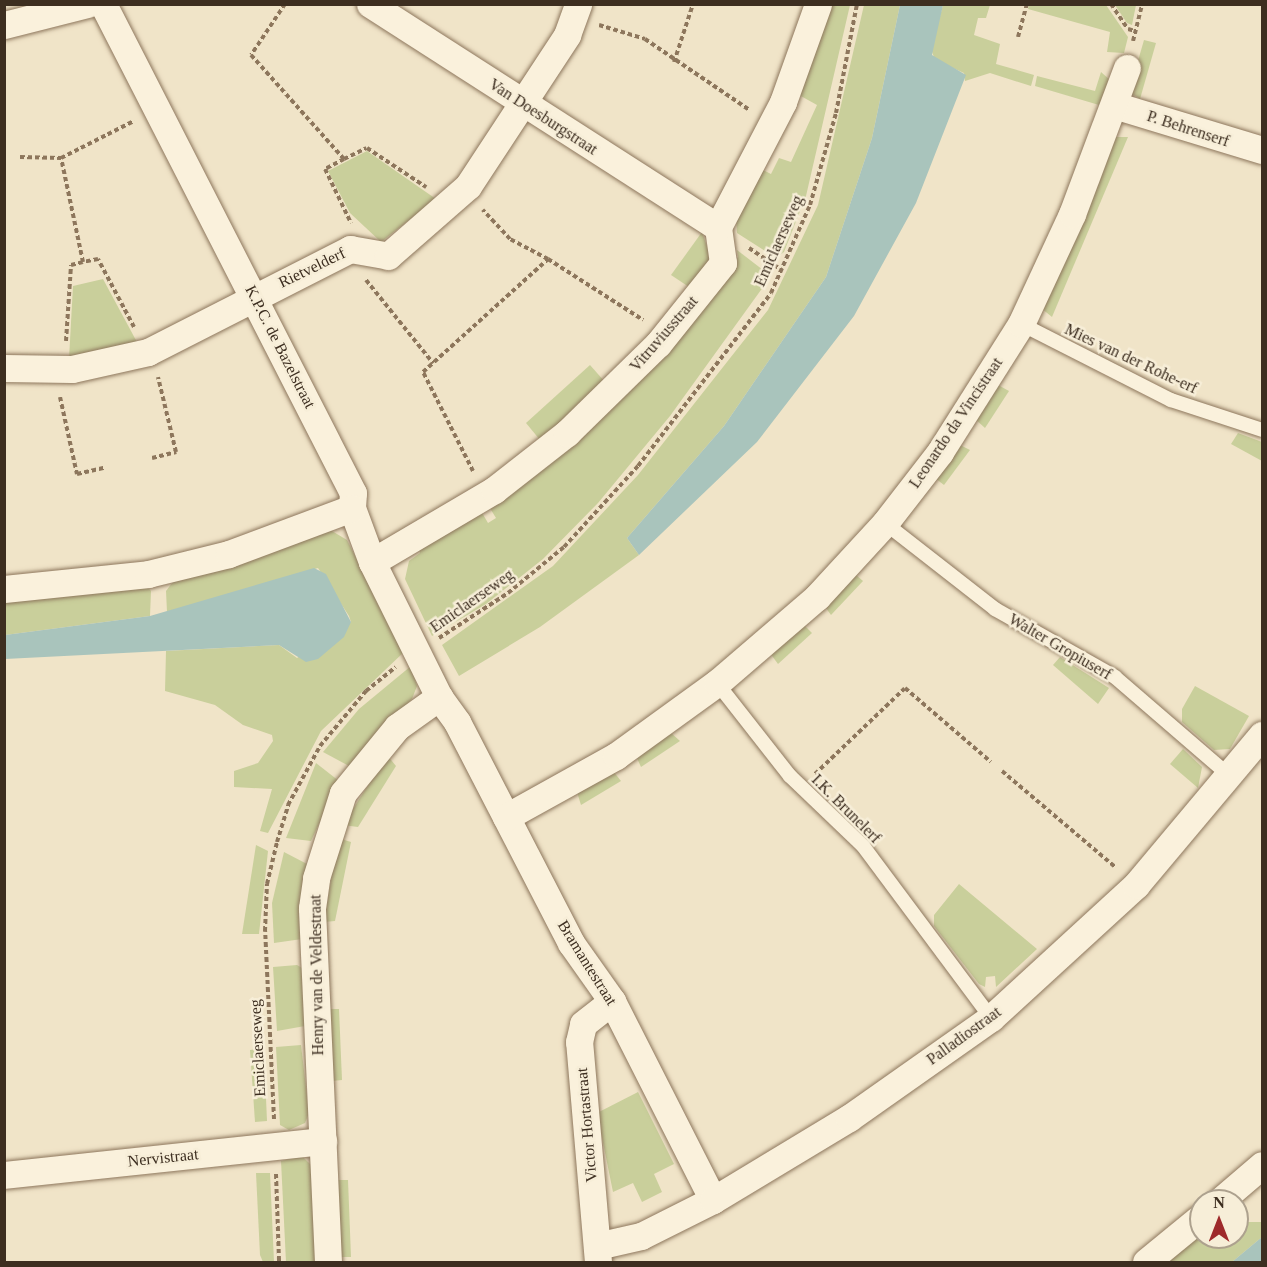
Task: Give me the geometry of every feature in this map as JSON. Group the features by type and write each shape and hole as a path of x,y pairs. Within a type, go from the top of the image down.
{"street":[{"path":"4,25 87,4"},
{"name":"K.P.C. de Bazelstraat","path":"103,4 354,493 352,508 372,562 419,652 439,697"},
{"name":"Van Doesburgstraat","path":"370,4 522,104 718,227"},
{"path":"718,227 772,123 818,4"},
{"name":"Rietvelderf","path":"4,368 59,369 148,351 255,297 359,250 388,256 457,196 522,104 576,11"},
{"name":"Leonardo da Vincistraat","path":"506,817 615,756 717,683 817,597 885,524 940,452 1021,324 1114,105 1127,68"},
{"name":"P. Behrenserf","path":"1114,105 1263,150"},
{"name":"Vitruviusstraat","path":"372,562 485,495 567,433 666,335 723,263 718,227"},
{"path":"4,589 148,574 229,554 352,508"},
{"name":"Bramantestraat","path":"439,697 506,817 571,943 612,1001 713,1200"},
{"name":"Henry van de Veldestraat","path":"328,1263 312,908 321,849 343,793 397,727 439,697"},
{"name":"Palladiostraat","path":"598,1254 641,1236 713,1200 849,1118 991,1018 1136,885 1231,777 1258,751"},
{"name":"Victor Hortastraat","path":"598,1254 579,1042 583,1024 612,1001"},
{"name":"Nervistraat","path":"4,1175 322,1141"},
{"path":"1235,1189 1261,1169"},
{"path":"1146,1263 1189,1227"}],"lane":[{"name":"Mies van der Rohe-erf","path":"1021,324 1171,400 1263,430"},
{"name":"Walter Gropiuserf","path":"885,524 995,609 1115,677 1231,777"},
{"name":"I.K. Brunelerf","path":"717,683 802,787 863,846 991,1018"}],"path":[{"path":"285,4 251,55 344,159"},
{"path":"674,62 693,4"},
{"name":"Emiclaerseweg","path":"279,1263 265,931 267,884 288,805 320,746 366,692 419,652 508,593 564,547 638,466 771,293 810,206 836,113 857,4"},
{"path":"1018,37 1027,4"},
{"path":"1111,4 1128,29 1135,31"},
{"path":"1127,68 1142,4"},
{"path":"576,11 645,39 674,62 772,123"},
{"path":"20,157 61,158 158,110"},
{"path":"433,363 369,288 359,250 325,169 367,148 457,196 510,239 548,259 666,335"},
{"path":"61,158 83,262"},
{"path":"104,468 78,474 59,369 71,265 83,262 99,259 148,351 176,452 152,458"},
{"path":"485,495 423,372 548,259"},
{"path":"802,787 905,688 991,762"},
{"path":"1002,771 1136,885"}],"green space":[{"path":"827,5 850,5 806,196 784,252 776,258 737,233 736,218 761,169 771,174 779,158 791,162 817,105 799,95"},
{"path":"864,5 900,5 872,138 826,277 724,426 627,538 639,555 540,627 459,676 442,645 553,566 638,475 768,310 818,205"},
{"path":"943,5 990,5 986,18 978,18 974,35 1000,44 996,64 1034,75 1031,86 990,73 965,81 964,73 935,60 931,49"},
{"path":"1029,5 1106,5 1128,37 1124,53 1107,52 1110,32 1028,9"},
{"path":"1115,5 1136,5 1132,25 1127,23"},
{"path":"1144,40 1156,43 1140,99 1129,92"},
{"path":"1101,72 1110,80 1099,105 1035,86 1037,76 1095,91"},
{"path":"1115,137 1128,137 1052,317 1041,308"},
{"path":"367,151 436,199 381,242 350,213 328,171"},
{"path":"702,232 711,258 689,287 671,275"},
{"path":"737,250 771,276 670,416 598,503 543,559 486,604 432,636 405,579 409,561 420,553 418,547 481,511 488,523 496,518 488,505 679,335 738,257"},
{"path":"103,279 138,344 69,359 73,286"},
{"path":"590,365 605,382 540,440 526,423"},
{"path":"998,385 1009,391 985,428 975,419"},
{"path":"1238,433 1262,442 1262,461 1231,444"},
{"path":"958,444 970,450 944,485 935,478"},
{"path":"327,528 347,540 404,652 321,731 268,833 260,831 272,789 234,787 234,771 258,763 273,741 272,735 243,725 215,705 165,691 166,651 279,645 297,658 351,622 349,616 318,568 167,612 166,591 175,579"},
{"path":"856,575 863,581 831,615 823,604"},
{"path":"144,583 151,591 150,616 5,635 5,601"},
{"path":"804,625 812,633 778,664 770,653"},
{"path":"1060,657 1109,688 1098,704 1053,665"},
{"path":"411,666 417,686 412,699 349,766 323,752 359,709"},
{"path":"1195,686 1249,716 1230,749 1214,750 1182,722 1182,709"},
{"path":"670,732 680,741 641,767 636,756"},
{"path":"1183,749 1202,767 1198,788 1170,764"},
{"path":"387,755 396,766 358,827 343,825"},
{"path":"316,763 339,781 311,841 286,838"},
{"path":"613,771 621,781 581,805 577,792"},
{"path":"338,838 351,842 335,921 324,922"},
{"path":"256,845 268,851 259,934 242,934"},
{"path":"284,852 307,864 302,939 274,943 272,903"},
{"path":"959,884 1037,949 996,987 995,976 986,977 985,987 979,984 934,926 934,915"},
{"path":"297,965 302,968 305,1026 277,1031 273,967"},
{"path":"328,1009 339,1009 342,1080 332,1081"},
{"path":"301,1045 309,1113 305,1123 289,1130 280,1125 276,1047"},
{"path":"258,1049 264,1053 267,1121 255,1122 250,1050"},
{"path":"638,1092 674,1164 654,1174 662,1192 642,1202 633,1183 613,1192 597,1113"},
{"path":"302,1156 311,1165 317,1262 286,1262 281,1161"},
{"path":"256,1173 270,1173 274,1262 263,1262 260,1255"},
{"path":"336,1180 348,1180 351,1257 339,1257"},
{"path":"1249,1222 1262,1222 1262,1237 1249,1248"},
{"path":"1189,1244 1189,1249 1248,1249 1232,1262 1168,1262"}],"water":[{"path":"900,5 943,5 932,55 966,75 916,203 854,316 757,442 639,555 627,538 724,426 826,277 872,138"},
{"path":"314,568 326,574 351,622 344,637 318,659 306,662 279,645 5,659 5,635 150,616"},
{"path":"1262,1237 1262,1262 1232,1262 1249,1249"}]}
